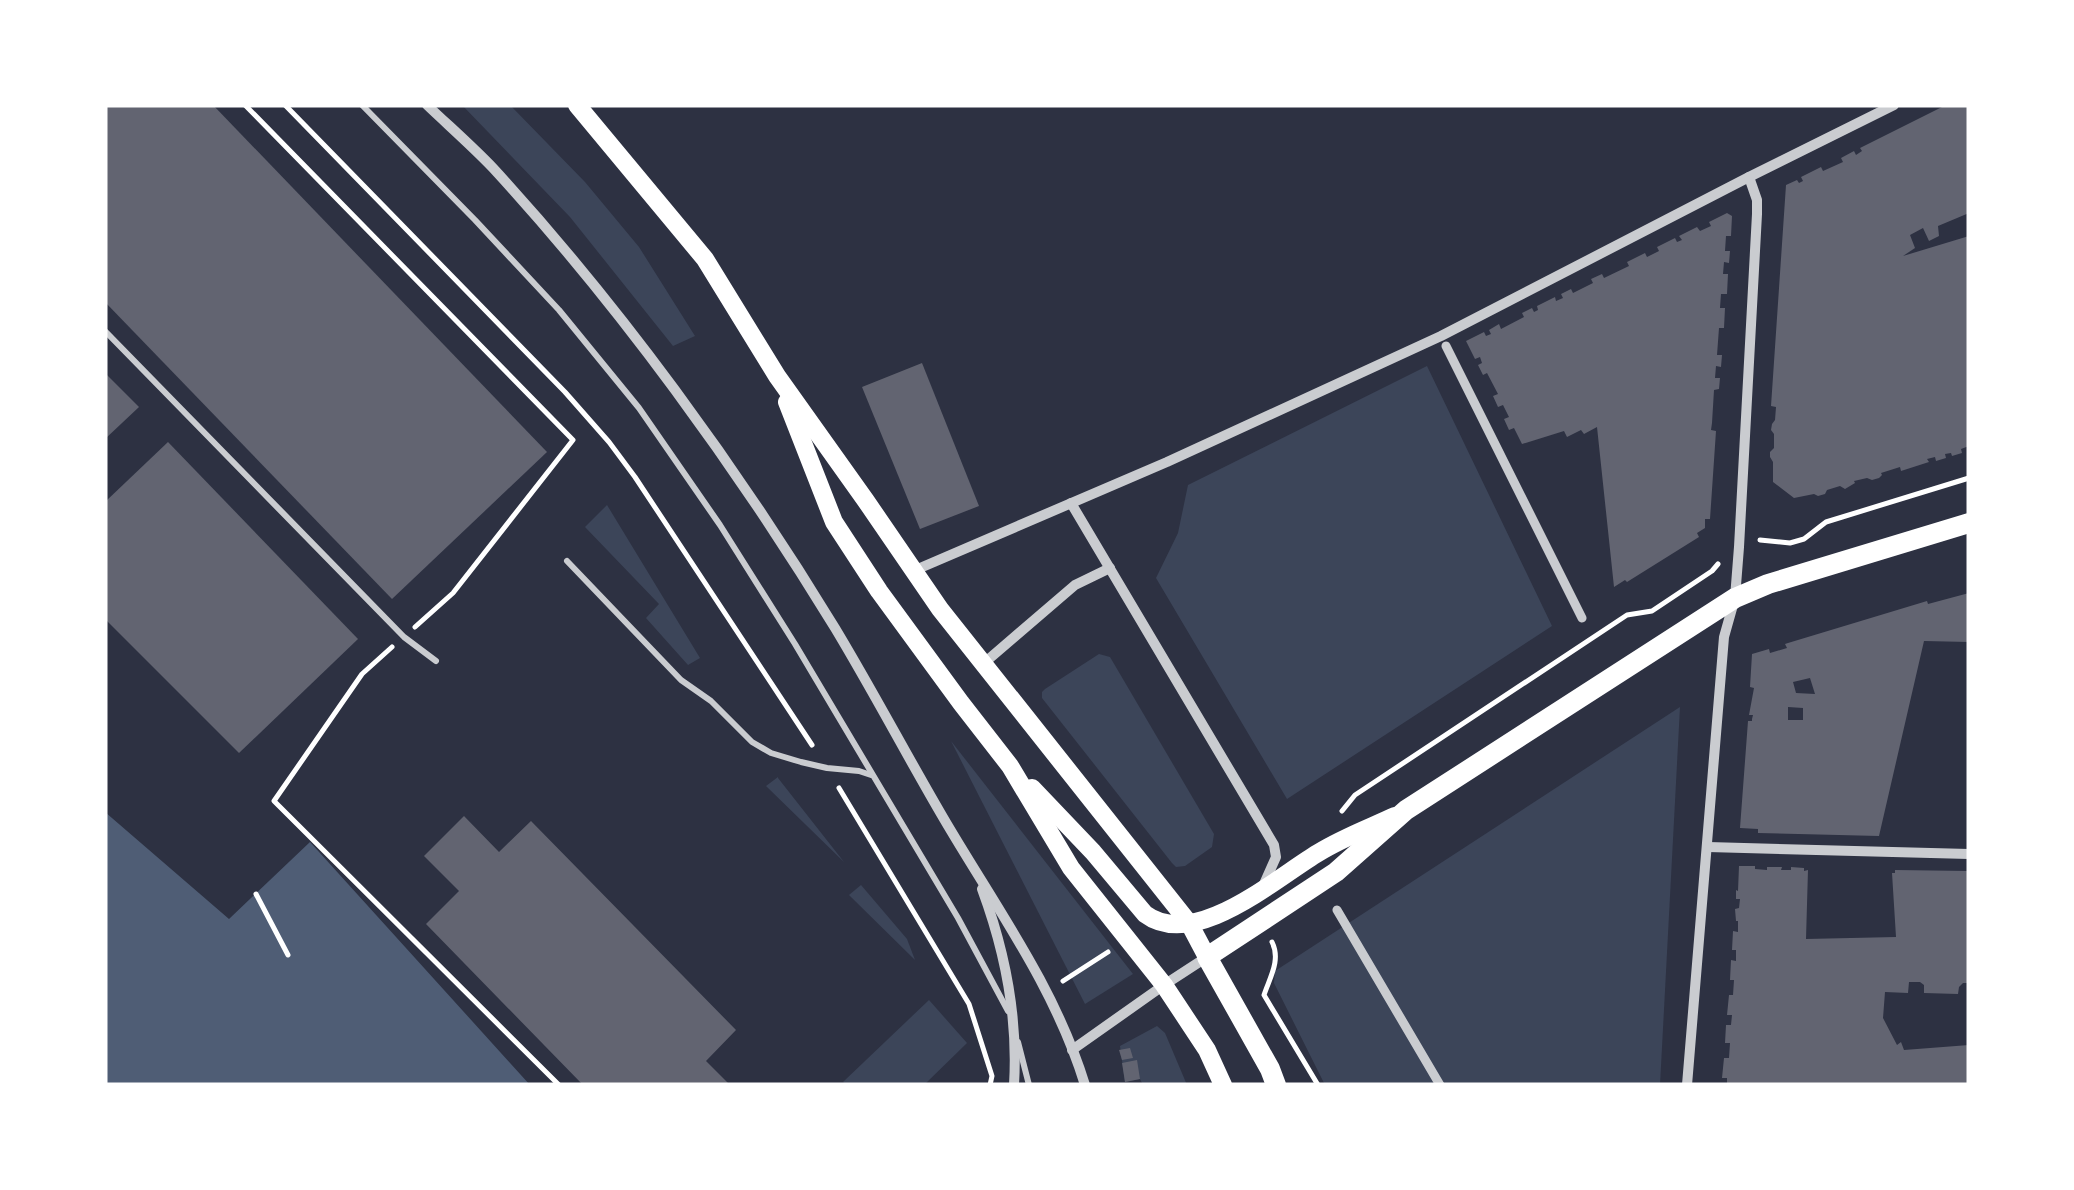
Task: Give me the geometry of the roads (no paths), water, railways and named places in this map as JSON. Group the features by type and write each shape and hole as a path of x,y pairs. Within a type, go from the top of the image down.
{"main road":[{"path":"584,110 705,259 776,376 982,664 1189,923 1276,1085"},
{"path":"776,376 834,522 960,704 1010,766 1146,914 1170,925 1224,911 1321,851 1406,810 1735,598 1768,584 1969,523"},
{"path":"1010,766 1070,868 1164,984 1223,1085"},
{"path":"1207,957 1336,872 1406,810"}],"street":[{"path":"427,105 492,167 589,280 706,435 776,536 837,631 1047,991 1085,1085"},
{"path":"913,571 1444,341 1750,177 1894,105"},
{"path":"1687,1085 1724,636 1735,598 1739,547 1757,214 1750,177"},
{"path":"1444,341 1582,618"},
{"path":"1072,503 1274,845 1276,857 1262,888"},
{"path":"982,664 1076,585 1110,568"},
{"path":"1708,847 1969,854"},
{"path":"971,860 1005,962 1016,1060 1014,1085"},
{"path":"1336,910 1440,1085"},
{"path":"1072,1050 1207,957"}],"lane":[{"path":"362,105 558,310 639,408 750,572 958,918 1012,1019 1028,1085"},
{"path":"105,330 404,637 436,660"},
{"path":"567,561 681,680 710,701 752,742 771,753 872,775"}]}
